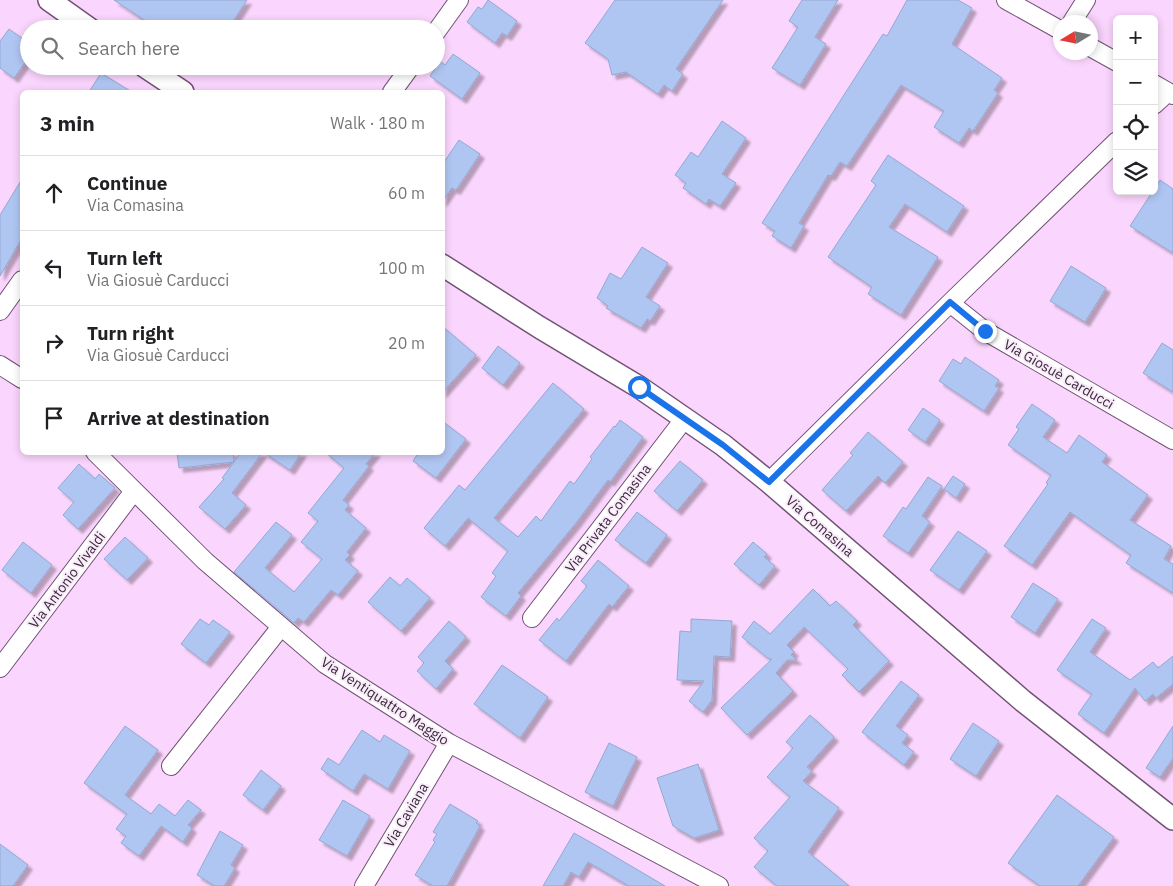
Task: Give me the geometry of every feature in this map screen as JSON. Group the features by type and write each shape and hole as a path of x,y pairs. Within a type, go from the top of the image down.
{"street":[{"path":"49,0 77,20"},
{"path":"445,20 459,0"},
{"path":"1006,0 1053,26"},
{"path":"1076,15 1086,0"},
{"path":"1098,51 1113,60"},
{"path":"154,75 169,89"},
{"path":"393,90 404,75"},
{"path":"769,482 950,302 1113,145"},
{"name":"Via Comasina","path":"445,267 684,418 769,482 1023,701 1173,819"},
{"path":"0,311 20,283"},
{"name":"Via Giosuè Carducci","path":"950,302 985,331 1173,440"},
{"path":"0,365 20,378"},
{"name":"Via Privata Comasina","path":"532,618 684,418"},
{"name":"Via Ventiquattro Maggio","path":"98,455 205,561 280,628 325,664 449,743 719,886"},
{"name":"Via Antonio Vivaldi","path":"0,668 134,491"},
{"path":"171,766 280,628"},
{"name":"Via Caviana","path":"364,886 449,743"}],"building":[{"path":"114,0 247,0 234,20 144,20"},
{"path":"488,0 517,21 507,36 502,33 495,43 467,22 478,7 482,9"},
{"path":"615,0 723,0 676,69 683,74 672,91 664,85 658,94 626,72 612,75 608,59 585,43"},
{"path":"802,0 838,0 815,37 826,44 800,85 772,68 798,27 789,21"},
{"path":"907,0 958,0 972,8 952,44 1002,78 994,90 998,93 973,131 969,128 959,143 934,127 944,111 901,85 847,166 840,162 831,176 828,175 799,223 804,226 791,248 772,236 775,231 762,223 883,34 887,36"},
{"path":"9,29 20,37 20,70 14,78 0,68 0,41"},
{"path":"453,54 480,73 462,99 430,76 445,75 445,65"},
{"path":"100,75 104,75 129,90 90,90"},
{"path":"722,121 746,138 722,174 736,183 720,206 709,199 706,204 683,188 686,183 675,175 691,152 698,157"},
{"path":"459,140 480,154 456,190 452,188 445,198 445,161"},
{"path":"888,155 964,206 947,232 905,204 889,227 938,257 901,315 868,294 872,287 828,257 876,185 871,181"},
{"path":"1160,180 1173,189 1173,253 1130,226 1150,195 1158,195 1158,183"},
{"path":"20,182 20,241 0,276 0,215"},
{"path":"642,247 668,263 646,297 660,306 650,321 647,319 641,328 606,308 608,306 597,298 610,273 621,279"},
{"path":"1071,266 1106,288 1085,322 1050,301"},
{"path":"445,329 476,355 445,390"},
{"path":"1162,343 1173,350 1173,392 1143,373"},
{"path":"498,346 520,363 503,385 482,368"},
{"path":"965,357 999,380 995,386 999,388 984,411 939,381 953,359 961,364"},
{"path":"553,383 584,409 494,518 518,537 536,516 541,521 570,481 574,484 592,459 590,457 620,420 643,437 610,482 608,480 576,523 518,593 521,596 506,616 481,597 496,576 492,573 508,551 468,518 445,546 424,528 459,485 465,490"},
{"path":"1032,404 1055,420 1043,437 1067,453 1079,435 1107,455 1102,462 1148,495 1130,520 1171,546 1164,559 1173,564 1173,593 1126,563 1131,555 1070,512 1032,565 1004,546 1048,484 1046,483 1051,475 1008,445 1019,429 1016,427"},
{"path":"923,408 940,420 925,442 908,430"},
{"path":"445,423 466,439 436,478 413,461 417,455 445,455"},
{"path":"868,432 903,462 885,483 878,476 846,511 822,490 853,455 850,453"},
{"path":"177,455 233,455 234,462 179,468"},
{"path":"239,455 261,455 232,493 246,505 225,529 199,507 224,479 222,478"},
{"path":"268,455 300,455 290,470"},
{"path":"329,455 374,455 366,464 369,466 343,500 349,505 345,510 366,528 347,552 350,555 345,560 358,571 338,595 331,590 304,622 298,618 294,623 234,572 276,522 292,535 265,568 294,592 322,559 301,542 318,521 308,513 344,468"},
{"path":"680,461 703,480 677,511 654,491"},
{"path":"79,464 95,479 99,474 115,488 78,529 63,515 74,502 58,488"},
{"path":"953,476 965,484 956,498 944,489"},
{"path":"928,477 942,486 922,516 930,522 908,553 883,536 903,507 906,509"},
{"path":"637,512 667,535 646,563 615,540"},
{"path":"958,531 987,551 959,590 930,570"},
{"path":"125,537 148,558 127,580 104,559"},
{"path":"23,542 52,565 31,593 2,570"},
{"path":"753,542 767,554 764,557 775,566 759,585 734,564"},
{"path":"598,560 629,586 612,607 609,604 566,661 539,640 557,618 559,621 587,586 581,581"},
{"path":"390,577 400,586 407,578 430,598 401,631 368,602"},
{"path":"1033,583 1058,599 1035,633 1011,617"},
{"path":"813,589 830,606 836,601 857,621 853,625 889,661 859,692 842,675 848,669 804,627 787,645 794,652 791,655 797,660 787,660 776,673 793,691 747,735 721,708 772,659 769,659 742,637 754,621 770,634"},
{"path":"200,619 209,625 213,620 230,632 206,663 181,644"},
{"path":"691,619 732,621 730,657 714,656 712,700 703,712 689,701 704,681 677,680 680,631 691,632"},
{"path":"1092,619 1106,628 1090,652 1130,680 1153,662 1158,668 1173,656 1173,684 1156,698 1153,694 1145,701 1135,688 1104,733 1078,714 1092,694 1057,670"},
{"path":"449,621 466,637 445,661 453,669 436,689 417,671 424,663 418,657"},
{"path":"502,665 548,697 520,738 474,704"},
{"path":"901,681 919,695 896,726 908,735 902,743 914,752 904,765 862,732"},
{"path":"810,715 834,737 807,767 812,771 803,781 839,808 808,852 849,886 777,886 754,867 768,851 754,838 790,797 767,777 793,748 786,742"},
{"path":"973,723 999,741 976,776 950,759"},
{"path":"125,726 158,750 125,795 151,814 159,804 175,816 188,800 201,810 188,825 192,828 183,842 161,826 139,856 121,843 126,836 116,829 127,814 84,783"},
{"path":"1173,726 1173,758 1160,777 1146,768"},
{"path":"362,730 380,742 384,735 410,751 388,789 364,774 353,791 321,769 328,758 339,765"},
{"path":"609,743 637,757 613,806 585,792"},
{"path":"698,764 719,830 694,838 673,826 657,778"},
{"path":"261,770 281,786 263,810 243,795"},
{"path":"1057,795 1114,837 1078,886 1040,886 1008,863"},
{"path":"343,800 370,816 347,856 319,840"},
{"path":"450,804 478,821 476,823 480,826 447,886 433,886 415,875 435,842 433,840 437,834 433,832"},
{"path":"220,831 243,845 231,865 235,868 224,886 215,886 197,875"},
{"path":"574,833 665,886 629,886 588,862 579,877 571,872 563,886 543,886"},
{"path":"0,844 28,865 13,886 0,886"}],"route":[{"path":"639,387 723,445 769,482 950,302 962,314 985,331"}]}
